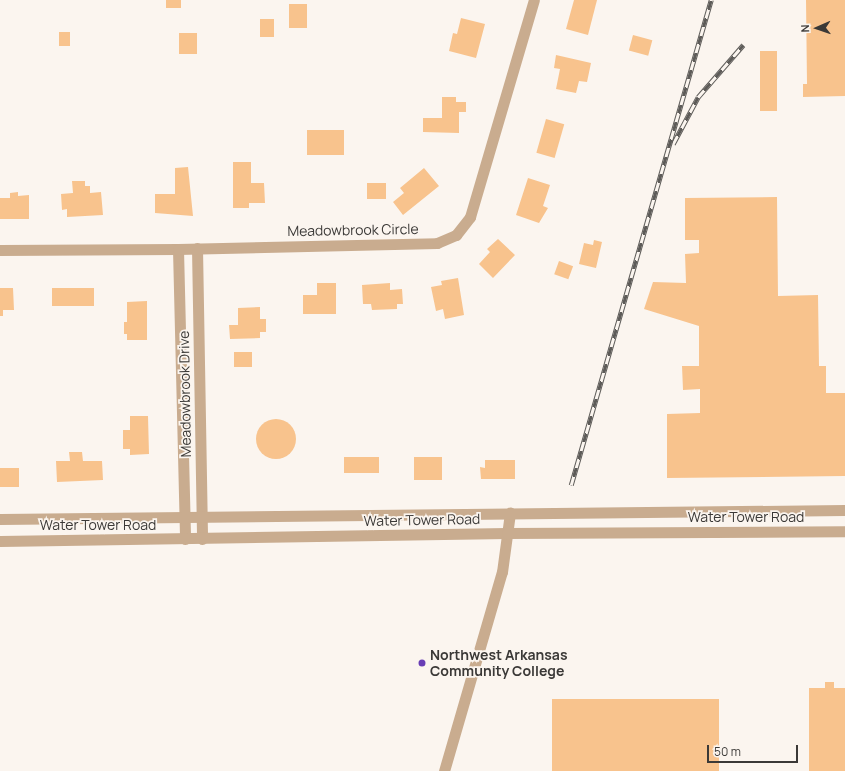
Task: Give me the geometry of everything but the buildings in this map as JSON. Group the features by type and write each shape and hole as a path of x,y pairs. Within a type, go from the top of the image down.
{"street":[{"name":"Meadowbrook Circle","path":"0,250 178,249 437,243 456,235 470,216 534,0"},
{"name":"Meadowbrook Drive","path":"197,248 202,539"},
{"name":"Meadowbrook Drive","path":"178,249 185,539"},
{"name":"Water Tower Road","path":"0,519 845,510"},
{"path":"444,771 502,572 510,513"},
{"name":"Water Tower Road","path":"0,541 507,533 845,531"}],"railway":[{"path":"571,485 711,0"},
{"path":"673,144 698,97 743,45"}],"place":[{"name":"Northwest Arkansas Community College","path":"422,663"}]}
